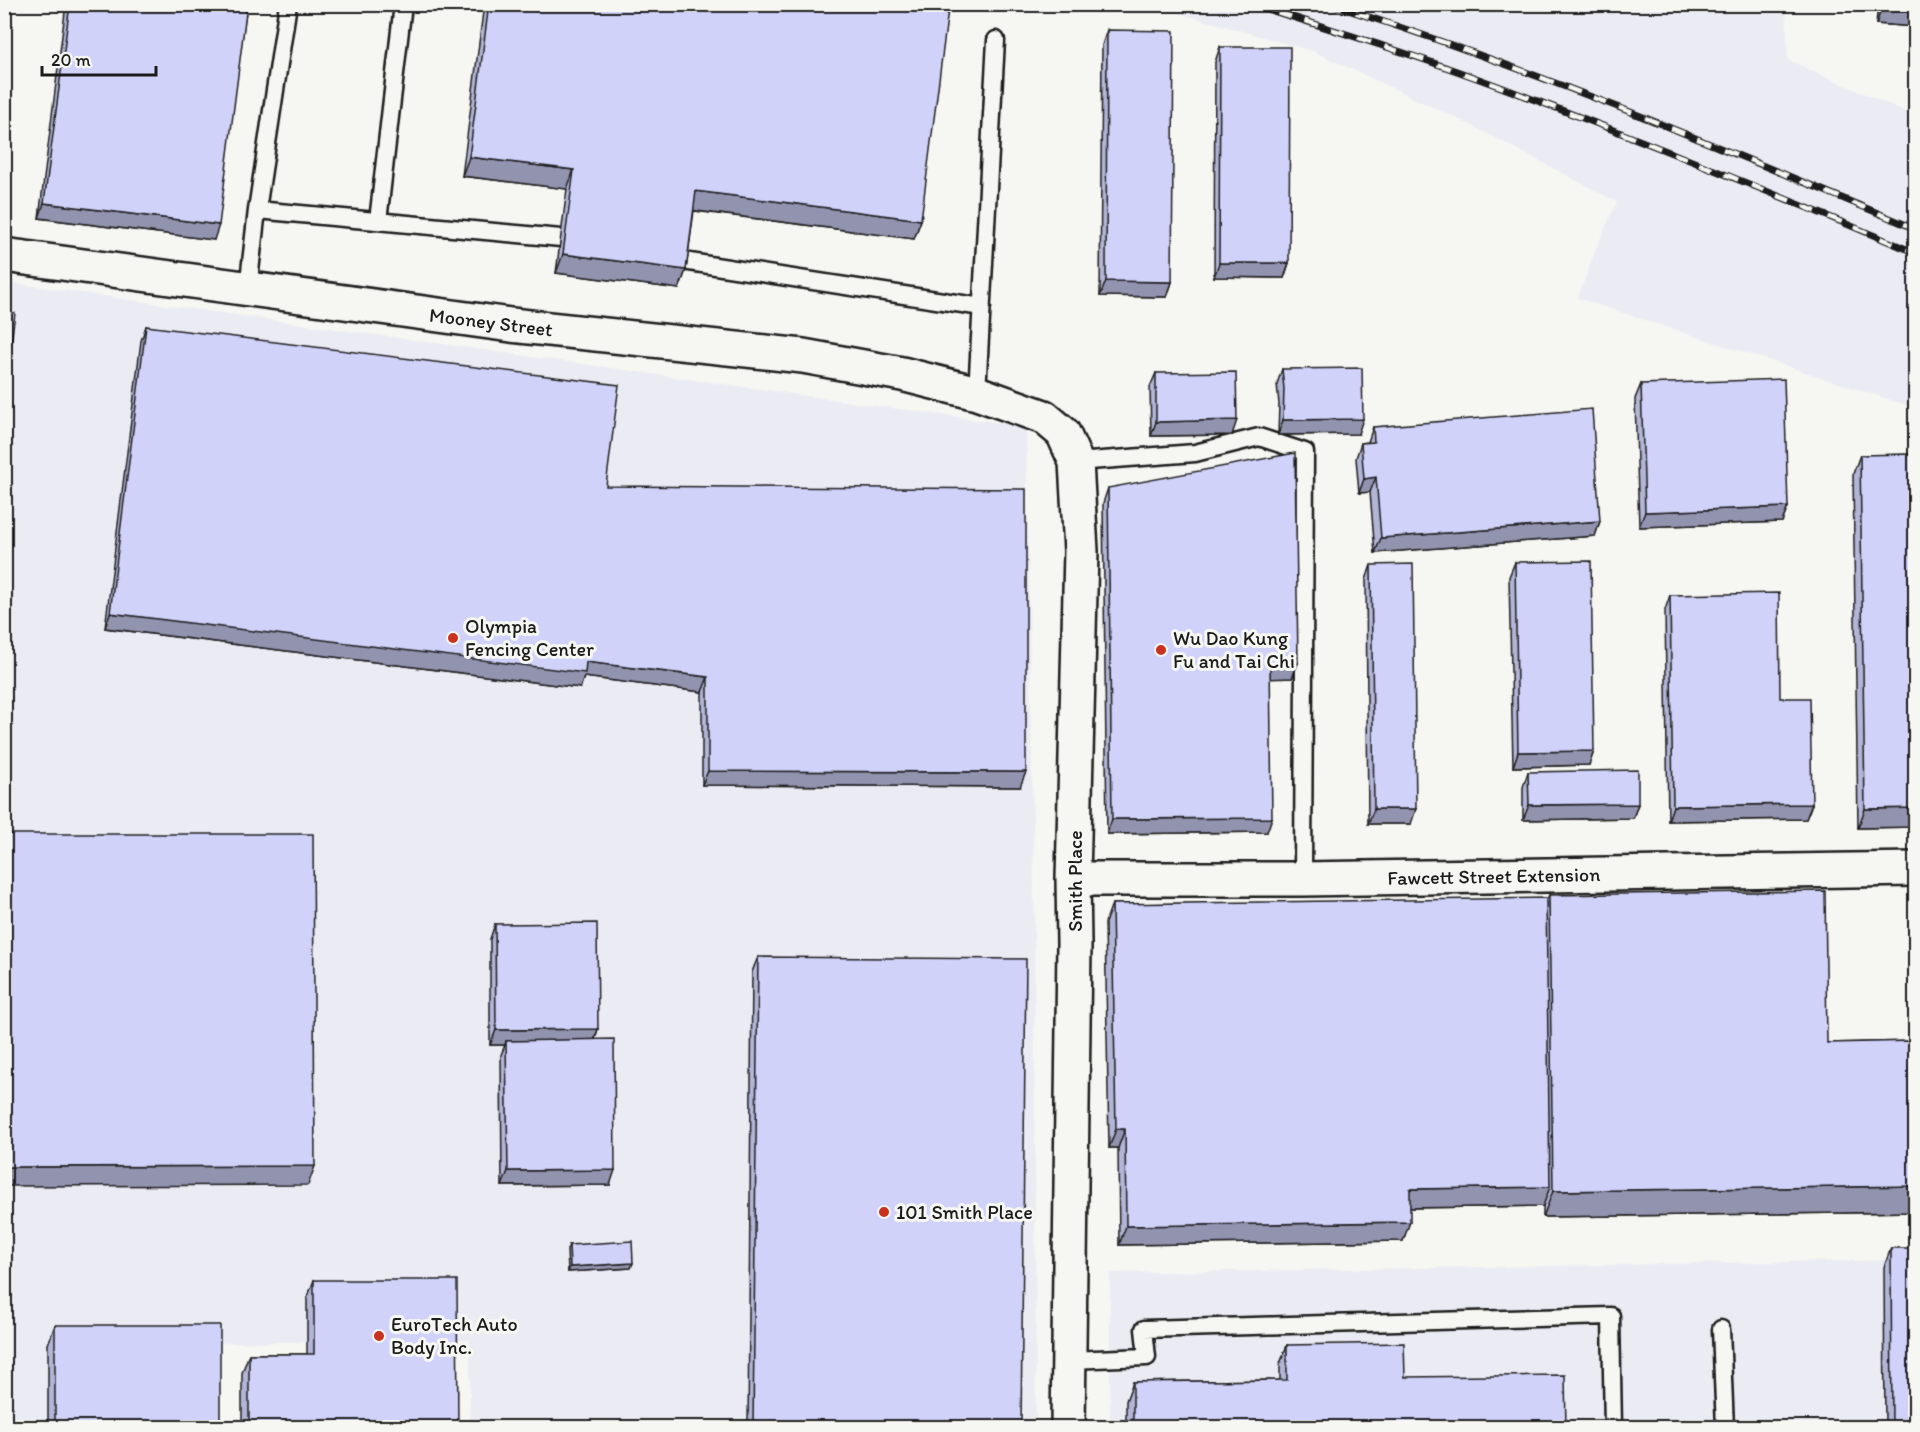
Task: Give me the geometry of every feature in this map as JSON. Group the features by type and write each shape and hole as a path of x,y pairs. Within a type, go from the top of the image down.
{"street":[{"name":"Mooney Street","path":"4,255 511,325 803,356 902,374 977,393"},
{"name":"Smith Place","path":"977,393 1044,417 1063,433 1076,462 1081,551 1073,879 1068,1428"},
{"name":"Fawcett Street Extension","path":"1073,879 1304,879 1916,869"}],"lane":[{"path":"248,289 257,210 288,4"},
{"path":"378,221 403,4"},
{"path":"977,393 996,40"},
{"path":"257,210 561,238"},
{"path":"683,261 981,307"},
{"path":"1076,462 1195,453 1259,437 1305,452 1304,879"},
{"path":"1069,1359 1147,1357 1144,1329 1611,1316 1613,1428"},
{"path":"1721,1329 1725,1428"}],"shaded area":[{"path":"1151,5 1786,5 1788,60 1915,116 1915,408 1578,298 1595,251 1617,202 1467,123 1315,52"},
{"path":"4,282 1026,427 1034,883 1036,1427 470,1427 470,1340 201,1343 202,1427 5,1427"},
{"path":"1915,1260 1915,1427 1110,1427 1110,1273"}],"building":[{"path":"70,4 247,4 219,225 44,203"},
{"path":"489,4 903,4 948,10 921,220 696,191 686,270 563,254 574,170 469,157"},
{"path":"1107,30 1174,31 1172,282 1106,281"},
{"path":"1220,47 1290,47 1289,263 1219,263"},
{"path":"4,311 15,313 4,398"},
{"path":"146,326 619,385 606,486 1026,489 1026,772 708,771 708,677 586,662 585,673 110,613"},
{"path":"1362,368 1363,419 1283,420 1282,369"},
{"path":"1236,372 1237,420 1156,422 1156,373"},
{"path":"1784,379 1788,507 1645,512 1641,384"},
{"path":"1592,409 1600,521 1381,538 1376,477 1364,479 1361,443 1374,442 1373,427"},
{"path":"1295,453 1298,663 1270,664 1272,818 1112,819 1108,488"},
{"path":"1908,454 1916,457 1916,808 1865,809 1860,455"},
{"path":"1591,561 1594,751 1518,752 1515,562"},
{"path":"1413,564 1416,809 1374,809 1371,565"},
{"path":"1779,593 1780,698 1810,698 1812,804 1673,806 1670,595"},
{"path":"1638,770 1638,804 1529,805 1528,772"},
{"path":"4,834 313,834 315,1166 4,1167"},
{"path":"1825,891 1827,1043 1916,1041 1916,1186 1553,1191 1549,895"},
{"path":"1546,898 1550,1187 1410,1189 1410,1222 1126,1226 1125,1129 1116,1129 1112,904"},
{"path":"597,923 598,1029 496,1030 495,924"},
{"name":"101 Smith Place","path":"758,957 1026,959 1021,1428 753,1428"},
{"path":"614,1039 615,1170 508,1171 506,1041"},
{"path":"632,1241 633,1263 570,1267 569,1245"},
{"path":"1891,1248 1916,1248 1916,1428 1892,1428"},
{"name":"EuroTech Auto Body Inc.","path":"314,1280 457,1280 458,1428 249,1428 249,1354 314,1354"},
{"path":"55,1325 220,1325 220,1428 55,1428"},
{"path":"1404,1343 1405,1377 1565,1375 1566,1428 1133,1428 1133,1382 1287,1380 1287,1345"}],"railway":[{"path":"1251,4 1390,48 1493,84 1674,154 1916,253"},
{"path":"1329,4 1478,54 1698,139 1916,229"}],"place":[{"name":"Olympia Fencing Center","path":"453,638"},
{"name":"Wu Dao Kung Fu and Tai Chi","path":"1161,650"},
{"name":"101 Smith Place","path":"884,1212"},
{"name":"EuroTech Auto Body Inc.","path":"379,1336"}]}
